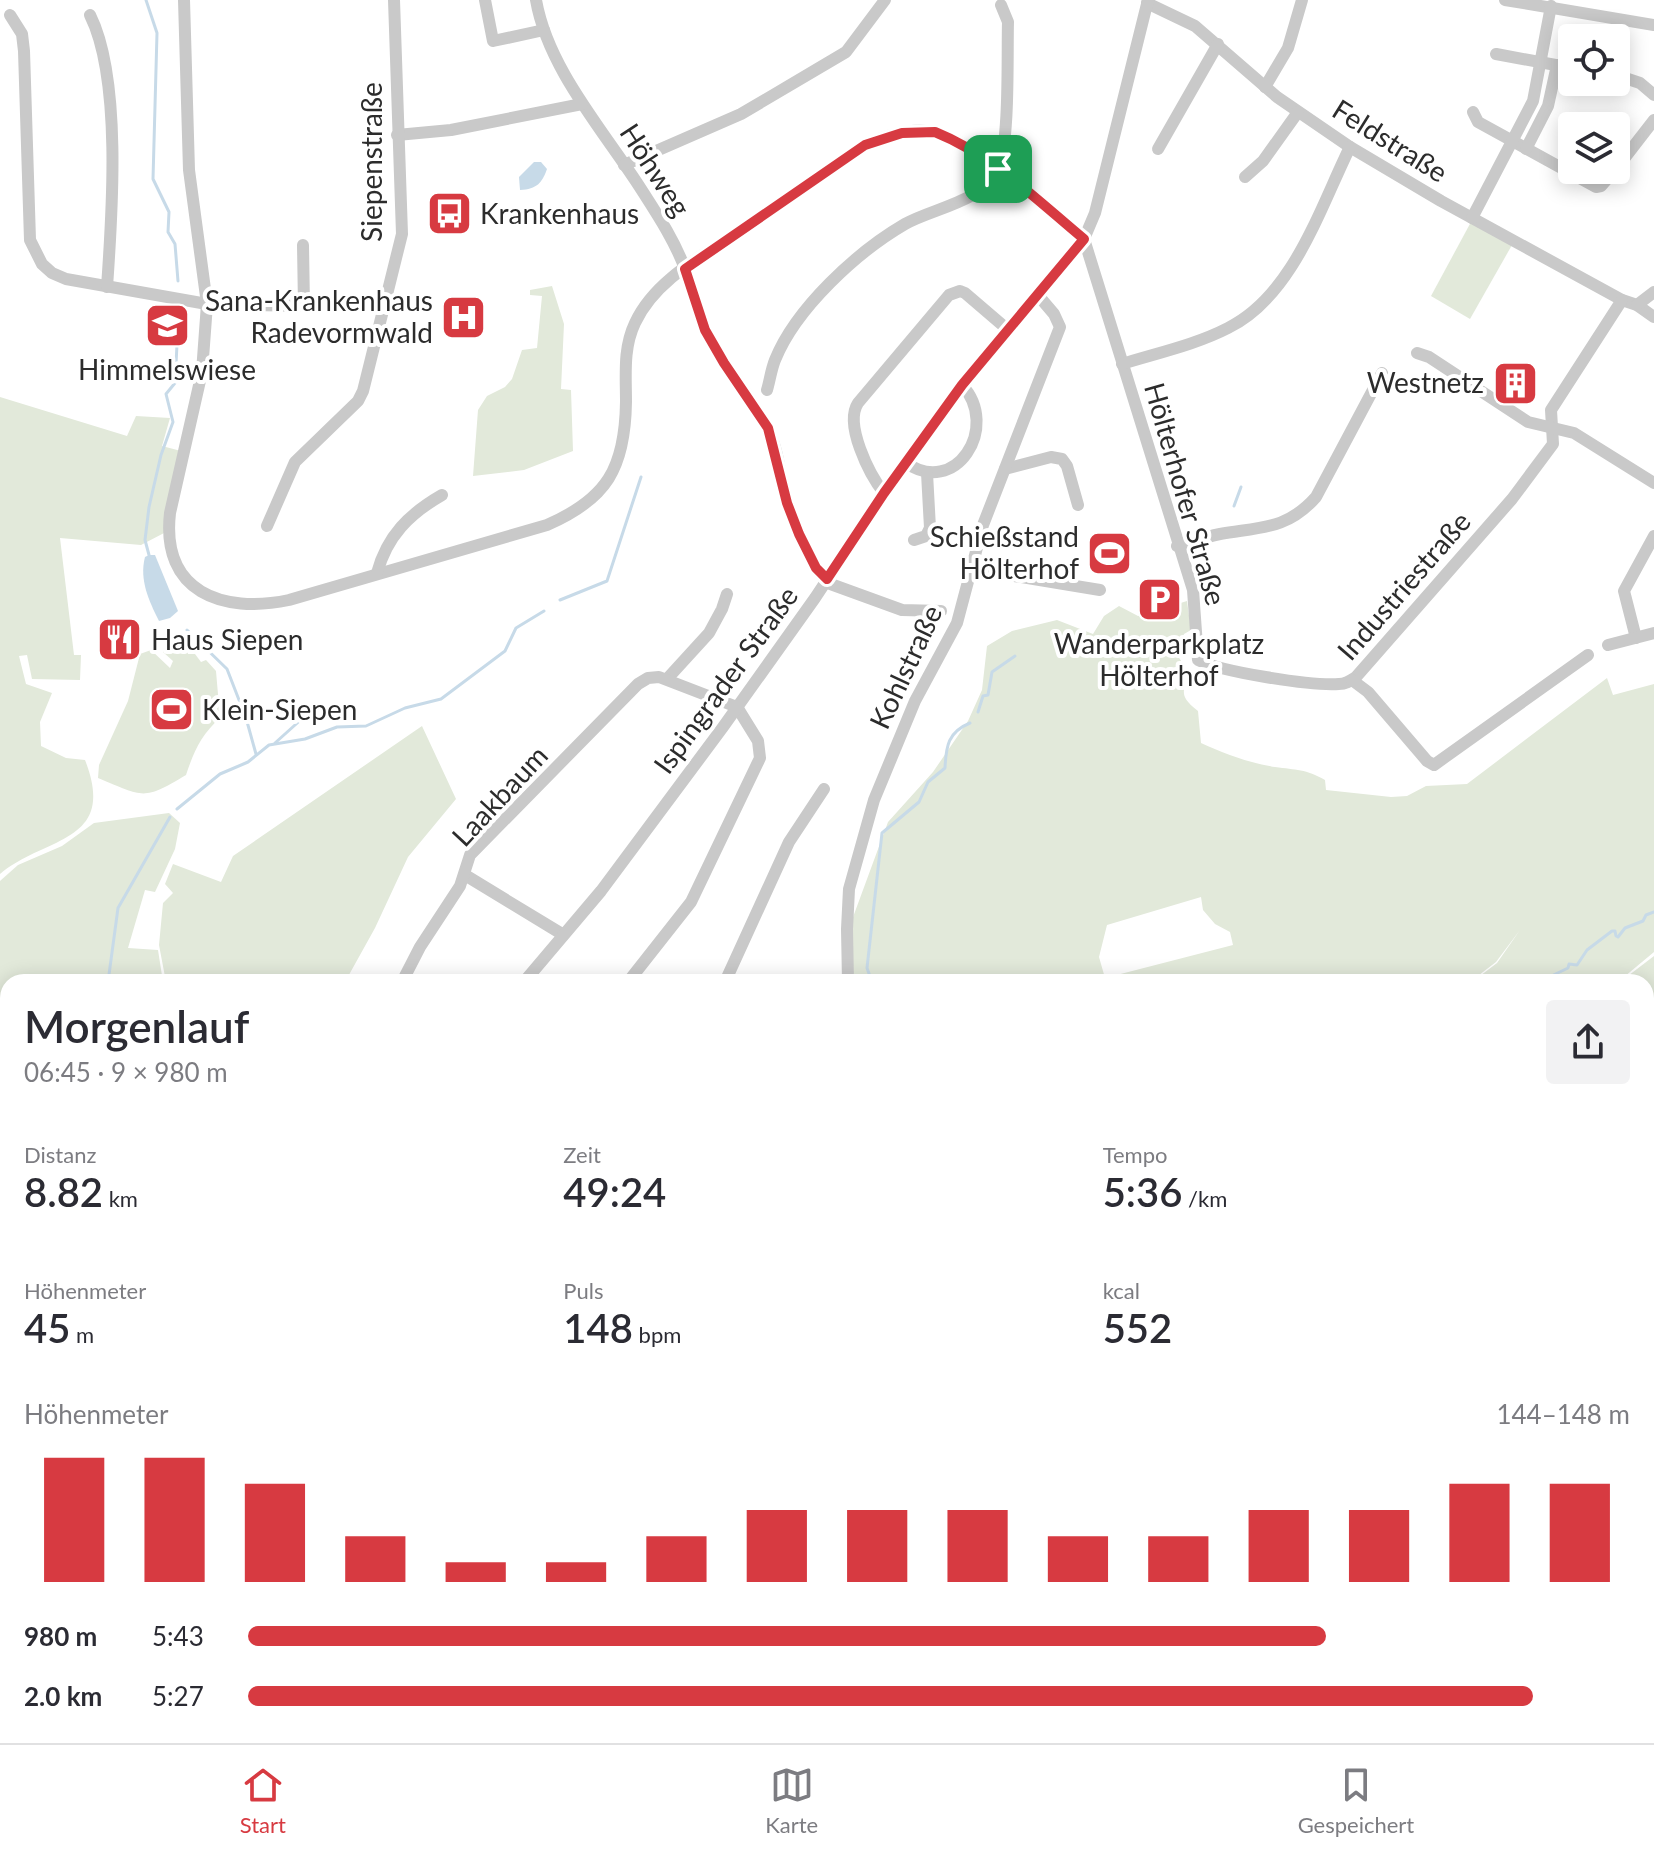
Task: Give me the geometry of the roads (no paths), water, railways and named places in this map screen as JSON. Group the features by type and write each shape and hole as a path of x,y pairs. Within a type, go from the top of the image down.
{"street":[{"path":"184,0 189,170 207,304 202,372 168,529 171,550 188,580 213,599 244,605 289,600 547,525 576,512 595,496 614,470 625,421 627,353 634,326 652,297 685,269 865,145 902,133 935,132 964,144 1084,239 1095,213 1147,1"},
{"name":"Siepenstraße","path":"267,526 295,462 358,401 363,391 402,234 394,0"},
{"path":"485,0 493,41 544,30"},
{"name":"Höhweg","path":"536,0 539,20 582,104 670,238 685,269 705,330 768,428 787,503 799,534 826,581"},
{"path":"624,165 741,114 846,52 885,0"},
{"path":"1265,87 1288,48 1302,0"},
{"path":"1505,0 1654,25"},
{"name":"Feldstraße","path":"1147,1 1195,26 1265,87 1350,147 1472,218 1622,300 1637,305"},
{"path":"767,390 775,359 790,334 840,273 905,224 977,191 998,169 1003,142 1008,22 1001,5"},
{"path":"1472,218 1533,101 1551,6"},
{"path":"10,15 22,34 24,51 28,227 37,259 52,273 107,287 207,304 304,306 303,245"},
{"path":"90,15 103,51 108,105 112,175 107,287"},
{"path":"1158,149 1218,44"},
{"path":"1496,54 1557,65 1548,106 1526,149"},
{"path":"1630,80 1640,83 1654,95"},
{"path":"397,135 451,130 582,104"},
{"path":"1245,177 1263,161 1298,112"},
{"path":"1473,112 1478,122 1558,166"},
{"path":"1630,151 1654,120"},
{"path":"1122,364 1217,333 1261,306 1295,262 1350,147"},
{"name":"Ispingrader Straße","path":"530,974 619,867 737,707 905,462 962,385 1084,239"},
{"name":"Hölterhofer Straße","path":"1084,239 1195,601 1198,660 1232,671 1303,681 1337,684 1352,680"},
{"path":"884,493 869,469 852,424 853,411 858,403 949,295 960,291 965,293 1007,329"},
{"path":"1654,292 1637,305 1654,317"},
{"name":"Kohlstraße","path":"848,974 848,900 874,800 905,722 957,623 983,525 1060,327 1054,314 1037,294"},
{"name":"Industriestraße","path":"1588,655 1434,765 1427,761 1368,692 1352,680 1512,499 1553,444 1551,410 1622,300"},
{"path":"1417,353 1429,357 1528,422 1574,433 1654,483"},
{"path":"1177,546 1211,536 1273,526 1300,512 1316,497 1382,373"},
{"path":"905,462 916,470 934,473 958,462 974,442 977,413 973,398 962,385"},
{"path":"1005,469 1051,457 1062,459 1067,466 1078,505"},
{"path":"914,540 926,536 930,528 927,473"},
{"path":"377,573 382,555 398,529 412,514 442,495"},
{"path":"1316,497 1320,511"},
{"path":"1636,638 1624,591 1654,536"},
{"path":"972,569 1100,590"},
{"path":"826,581 902,610 941,611"},
{"name":"Laakbaum","path":"406,974 420,947 454,899 470,855 638,684 648,678 667,679 709,633 727,594"},
{"path":"1608,645 1654,633"},
{"path":"634,974 691,902 760,758 758,741 737,707 667,679"},
{"path":"729,974 789,842 824,789"},
{"path":"465,875 562,934"}],"water":[{"path":"534,162 541,162 547,169 543,178 535,187 520,190 519,177"},
{"path":"155,555 178,611 170,618 159,621 144,582 143,566 145,557"}],"waterway":[{"path":"146,0 157,33 153,179 169,212 168,232 175,244 178,281"},
{"path":"149,555 145,540 149,507 161,455 173,422 166,394 175,383 179,307"},
{"path":"560,600 607,581 641,477"},
{"path":"1234,506 1241,487"},
{"path":"177,809 220,774 248,762 269,745 305,739 337,727 366,726 405,708 441,699 505,651 516,628 544,611"},
{"path":"187,630 227,669 256,754"},
{"path":"978,712 983,696 988,695 992,672 1015,656"},
{"path":"275,743 305,716"},
{"path":"869,974 867,968 882,833 919,802 928,782 945,768 953,735 970,723"},
{"path":"109,974 118,908 170,817"},
{"path":"1556,974 1568,968 1569,964 1577,965 1587,950 1612,931 1618,937 1625,928 1643,921 1646,915 1654,912"}],"place":[{"name":"Krankenhaus","path":"449,214"},
{"name":"Sana-Krankenhaus Radevormwald","path":"464,317"},
{"name":"Himmelswiese","path":"167,326"},
{"name":"Westnetz","path":"1515,383"},
{"name":"Schießstand Hölterhof","path":"1110,553"},
{"name":"Wanderparkplatz Hölterhof","path":"1159,599"},
{"name":"Haus Siepen","path":"120,640"},
{"name":"Klein-Siepen","path":"171,710"}]}
